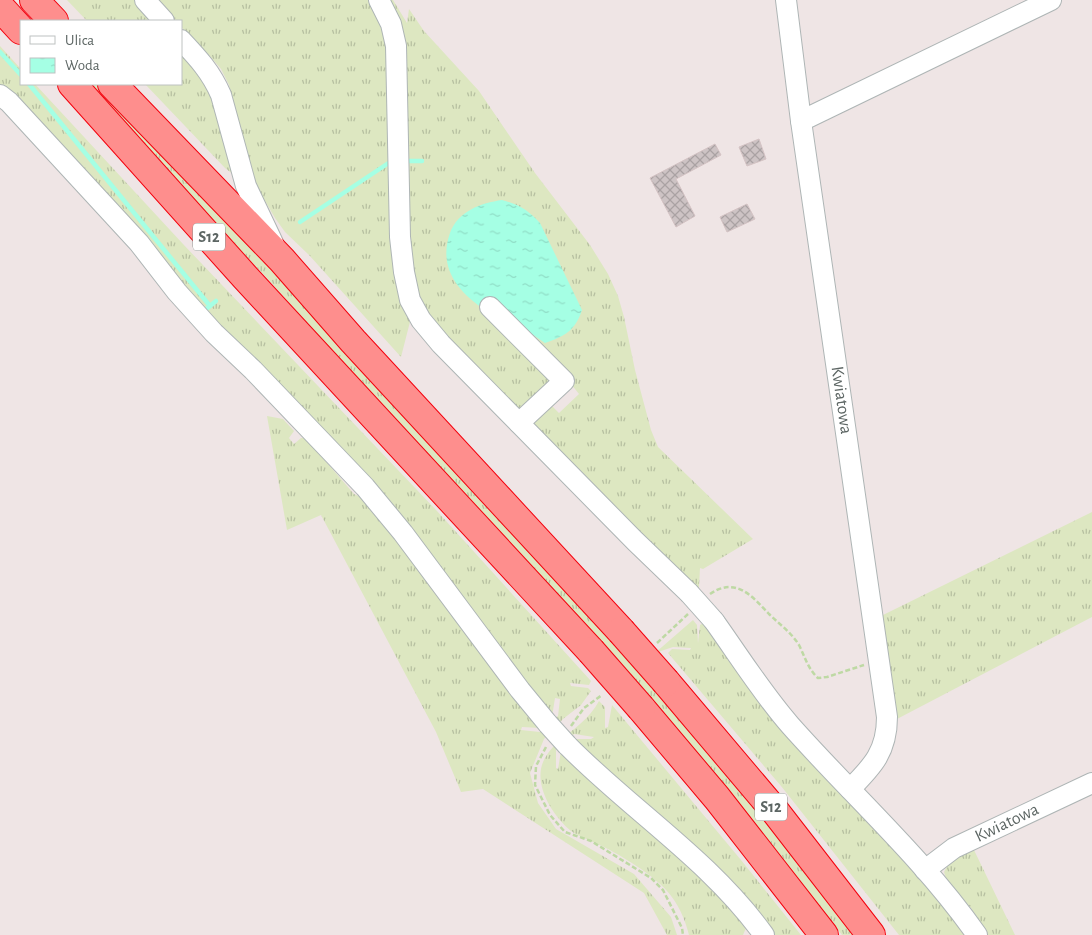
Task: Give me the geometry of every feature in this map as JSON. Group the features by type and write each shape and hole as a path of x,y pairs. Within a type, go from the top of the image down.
{"highway":[{"path":"34,0 53,20"},
{"path":"0,7 20,29"},
{"name":"S12","path":"73,85 245,277 592,651 717,798 824,935"},
{"name":"S12","path":"113,85 282,260 352,342 621,631 775,811 871,935"}],"street":[{"path":"145,0 163,20"},
{"path":"379,0 391,24 396,46 400,237 404,272 410,300 421,320 441,344 714,621 788,723 925,870 961,912 977,935"},
{"name":"Kwiatowa","path":"786,0 801,120 887,717 886,740 882,750 871,768 850,789"},
{"path":"801,120 1052,0"},
{"path":"182,41 206,67 221,94 246,186 282,260"},
{"path":"0,94 139,243 177,292 214,334 253,370 365,487 403,533 520,690 559,735 726,889 739,902 762,935"},
{"path":"490,307 564,382 519,423"},
{"name":"Kwiatowa","path":"925,870 962,844 1092,783"}],"path":[{"path":"654,646 695,601 724,588 735,588 746,591 755,598 791,634 799,645 813,673 818,678 834,675 880,660"},
{"path":"603,693 584,708 544,748 536,766 536,785 550,815 565,832 591,842 651,878 662,890 682,928 683,935"}],"green space":[{"path":"67,0 136,0 154,20 86,20"},
{"path":"155,0 372,0 385,27 411,318 401,357 309,255 285,232 275,218 254,182 229,85 221,69 182,28 182,20 175,20"},
{"path":"387,0 393,0 407,23 409,9 424,31 479,91 535,173 590,245 608,274 618,296 635,370 651,430 658,447 753,539 703,569 700,568 699,587 696,592 606,501 582,472 534,430 533,423 547,407 553,407 559,413 579,394 563,374 521,408 514,408 435,331 413,293"},
{"path":"0,46 20,68 20,85 36,85 183,244 437,511 591,681 589,685 570,683 571,686 588,688 591,691 581,705 563,719 544,739 530,773 538,803 556,829 634,874 671,917 677,935 667,935 644,893 483,789 461,792 436,732 321,515 287,530 267,416 283,419 294,431 289,438 294,444 301,438 308,438 354,494 371,502 419,563 481,655 541,728 522,727 521,730 540,732 558,716 560,699 555,698 552,717 480,625 420,541 352,463 286,390 224,337 181,289 149,247 94,184 15,102 0,89"},
{"path":"182,51 206,76 234,175 225,168 146,85 182,85"},
{"path":"83,85 100,85 274,266 587,609 733,778 857,935 842,935 653,699 414,441 266,277"},
{"path":"1092,512 1092,617 897,719 881,616"},
{"path":"693,620 697,625 698,643 700,625 705,622 966,935 899,935 781,786 668,653 672,649 690,650 691,648 673,647 655,653"},
{"path":"599,701 605,707 605,728 608,727 612,705 801,935 773,935 574,739 591,739 594,737 574,734 556,750 556,768 558,769 561,751 664,840 743,919 746,928 743,935 689,935 678,906 661,885 627,860 571,831 557,816 546,798 542,787 541,767 552,748 586,719"},
{"path":"973,848 1015,935 988,935 971,908 947,881 944,872 950,861"}],"water":[{"path":"502,200 523,208 540,223 582,310 576,323 568,332 545,343 513,321 488,312 475,303 458,286 448,267 446,257 447,245 454,225 471,209 486,203"}],"building":[{"path":"759,139 766,159 747,166 739,147"},
{"path":"715,144 721,155 676,179 695,216 676,227 650,178"},
{"path":"747,204 755,219 727,232 720,217"}],"waterway":[{"path":"0,52 20,74"},
{"path":"30,85 210,306"},
{"path":"300,222 393,161"},
{"path":"403,161 422,161"},
{"path":"205,310 216,301"}]}
